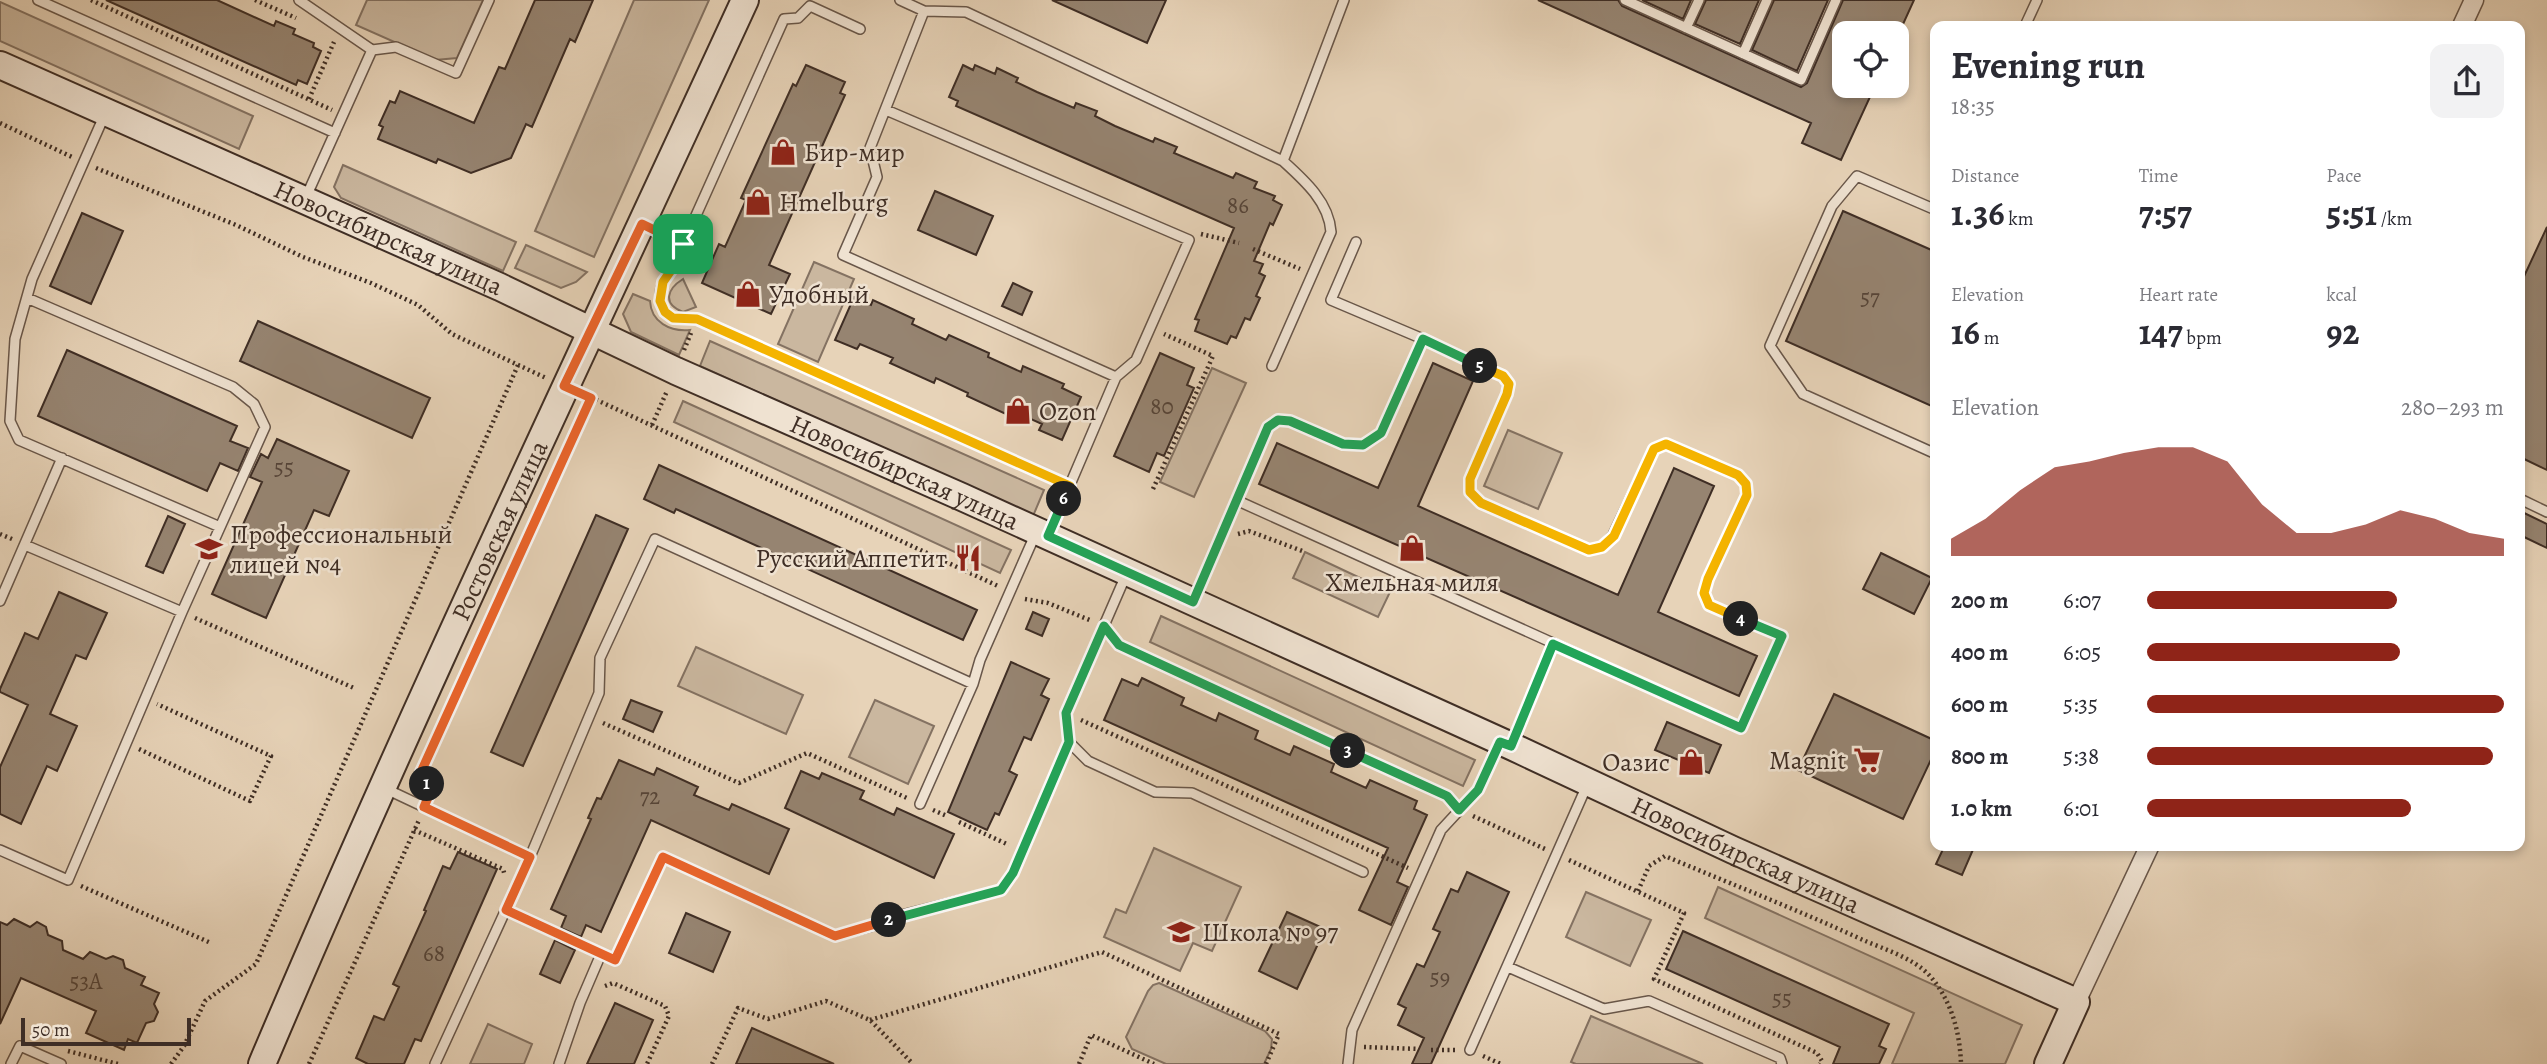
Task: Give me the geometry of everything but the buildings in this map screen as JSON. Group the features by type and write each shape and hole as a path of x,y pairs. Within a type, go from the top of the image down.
{"street":[{"name":"Ростовская улица","path":"262,1064 382,787 564,386 745,0"},
{"path":"2464,21 2474,0"},
{"name":"Новосибирская улица","path":"0,65 500,287 590,331 1193,602 1733,850 2076,1002"},
{"path":"2048,1064 2147,851"}],"lane":[{"path":"38,0 335,133"},
{"path":"299,0 372,50 396,47 456,73 489,0"},
{"path":"900,0 924,11 966,12 1283,161 1307,183 1330,217 1331,232 1272,366"},
{"path":"1283,161 1344,0"},
{"path":"1625,0 1801,79 1836,0"},
{"path":"1686,28 1699,0"},
{"path":"1743,54 1767,0"},
{"path":"2027,21 2037,0"},
{"path":"860,29 810,6 798,18 784,19 683,244 660,289 660,301 665,312 673,318 697,319 1070,486"},
{"path":"924,11 870,148 877,177 843,256 1116,377"},
{"path":"304,201 372,50"},
{"path":"886,110 1189,240 1136,360 1116,377 1070,486 1042,534 979,660 973,684 920,804"},
{"path":"105,113 32,279 15,339 9,421 19,440 220,527"},
{"path":"1930,208 1857,176 1832,206 1770,346 1804,394 1930,451"},
{"path":"642,224 683,244"},
{"path":"1236,500 1741,728 1782,636 1709,605 1704,593 1747,495 1746,484 1738,475 1666,444 1654,449 1614,536 1602,547 1589,550 1481,503 1470,492 1470,479 1509,384 1503,376 1331,300 1356,242"},
{"path":"0,850 68,880 182,612 265,427 254,404 233,387 27,298"},
{"path":"1193,602 1268,427 1278,420 1290,421 1343,444 1363,445 1381,433 1423,339"},
{"path":"0,601 62,458"},
{"path":"2525,501 2547,512"},
{"path":"435,1064 530,857 589,717 599,693 600,658 655,539 973,684"},
{"path":"25,545 182,612"},
{"path":"1127,573 1066,713 1069,742 1088,761 1155,792 1192,793 1363,872"},
{"path":"1348,1064 1352,1030 1441,830 1478,790 1505,744 1553,644"},
{"path":"1469,1050 1589,782"},
{"path":"382,787 530,857"},
{"path":"506,910 615,960 663,857 835,936 902,915 1001,890 1013,873 1035,821"},
{"path":"559,1064 580,1003 601,954"},
{"path":"1508,967 1604,1009 1649,1001 1780,1058 1782,1064"},
{"path":"11,1064 20,1046 61,1064"}],"path":[{"path":"91,0 343,115"},
{"path":"255,0 301,21"},
{"path":"309,99 336,36"},
{"path":"0,123 83,163 236,225 303,257 383,288 418,305 452,334 1002,587"},
{"path":"1200,234 1240,243"},
{"path":"1253,249 1312,274"},
{"path":"1153,489 1213,356 1158,331"},
{"path":"170,1064 184,1046 205,1001 256,964 518,365"},
{"path":"309,1064 432,788 422,779 421,772 591,398"},
{"path":"1234,541 1237,534 1249,531 1305,552"},
{"path":"1025,599 1048,603 1104,626 1119,645"},
{"path":"182,612 354,688"},
{"path":"1107,645 1119,645 1447,796 1459,810 1684,913 1654,979 1817,1053 1822,1061 1820,1064"},
{"path":"126,743 250,800 271,756 145,698"},
{"path":"589,717 739,782 807,753 920,804"},
{"path":"1075,717 1413,871"},
{"path":"1035,821 1069,742"},
{"path":"1441,808 1447,796"},
{"path":"959,822 1023,851"},
{"path":"414,830 503,869 506,875 500,888"},
{"path":"1637,891 1649,866 1665,856 1773,899 1897,956 1930,976 1945,1000 1957,1022 1961,1064"},
{"path":"68,880 211,943"},
{"path":"870,1020 1102,952 1279,1034 1266,1064"},
{"path":"599,997 603,986 613,983 665,1006 669,1016 647,1064"},
{"path":"712,1064 738,1008 768,1019 826,1001 870,1020 913,1064"},
{"path":"1079,1064 1091,1035 1154,1064"},
{"path":"1350,1047 1419,1049"},
{"path":"1431,1050 1469,1050"}],"shaded area":[{"path":"367,0 483,0 457,58 435,60 356,25"},
{"path":"634,0 709,0 594,257 535,231"},
{"path":"0,2 253,116 239,149 0,41"},
{"path":"343,165 516,242 503,271 341,198 334,187"},
{"path":"526,245 587,272 576,282 561,288 515,268"},
{"path":"814,262 854,279 818,362 778,344"},
{"path":"683,279 696,307 683,312 672,305 669,296 673,287"},
{"path":"633,294 650,301 654,315 663,324 675,329 690,330 679,355 631,332 623,314"},
{"path":"710,341 1044,490 1033,516 700,366"},
{"path":"1212,368 1246,383 1194,497 1160,482"},
{"path":"683,401 1011,550 1000,573 674,422"},
{"path":"1508,430 1562,453 1538,509 1484,486"},
{"path":"1305,552 1390,592 1378,617 1293,578"},
{"path":"1161,616 1475,760 1463,786 1150,642"},
{"path":"696,647 803,695 786,734 678,686"},
{"path":"875,700 934,726 908,784 849,757"},
{"path":"1154,848 1241,887 1212,951 1193,943 1180,971 1104,937 1116,909 1126,913"},
{"path":"1718,887 2022,1025 2005,1064 1892,1064 1914,1013 1705,918"},
{"path":"1586,892 1651,920 1630,966 1566,937"},
{"path":"1159,983 1265,1031 1272,1039 1264,1064 1166,1064 1132,1049 1126,1037 1148,991"},
{"path":"1591,1016 1703,1064 1571,1062"},
{"path":"488,1024 532,1044 524,1064 470,1064"}],"place":[{"name":"Бир-мир","path":"783,152"},
{"name":"Hmelburg","path":"758,202"},
{"name":"Удобный","path":"748,294"},
{"name":"Ozon","path":"1018,411"},
{"name":"Хмельная миля","path":"1412,548"},
{"name":"Профессиональный лицей №4","path":"209,549"},
{"name":"Русский Аппетит","path":"968,558"},
{"name":"Magnit","path":"1867,760"},
{"name":"Оазис","path":"1691,762"},
{"name":"Школа № 97","path":"1181,932"}],"route":[{"path":"642,224 683,244 660,289 660,301 665,312 673,318 697,319 1070,486 1048,536 1193,602 1268,427 1278,420 1290,421 1343,444 1363,445 1381,433 1423,339 1503,376 1509,384 1470,479 1470,492 1481,503 1589,550 1602,547 1614,536 1654,449 1666,444 1738,475 1746,484 1747,495 1704,593 1709,605 1782,636 1741,728 1553,644 1511,746 1500,742 1478,790 1459,810 1447,796 1119,645 1104,626 1066,713 1069,742 1013,873 1001,890 902,915 835,936 663,857 615,960 506,910 530,857 424,807 432,788 422,779 421,772 591,398 564,386 642,224"}]}
